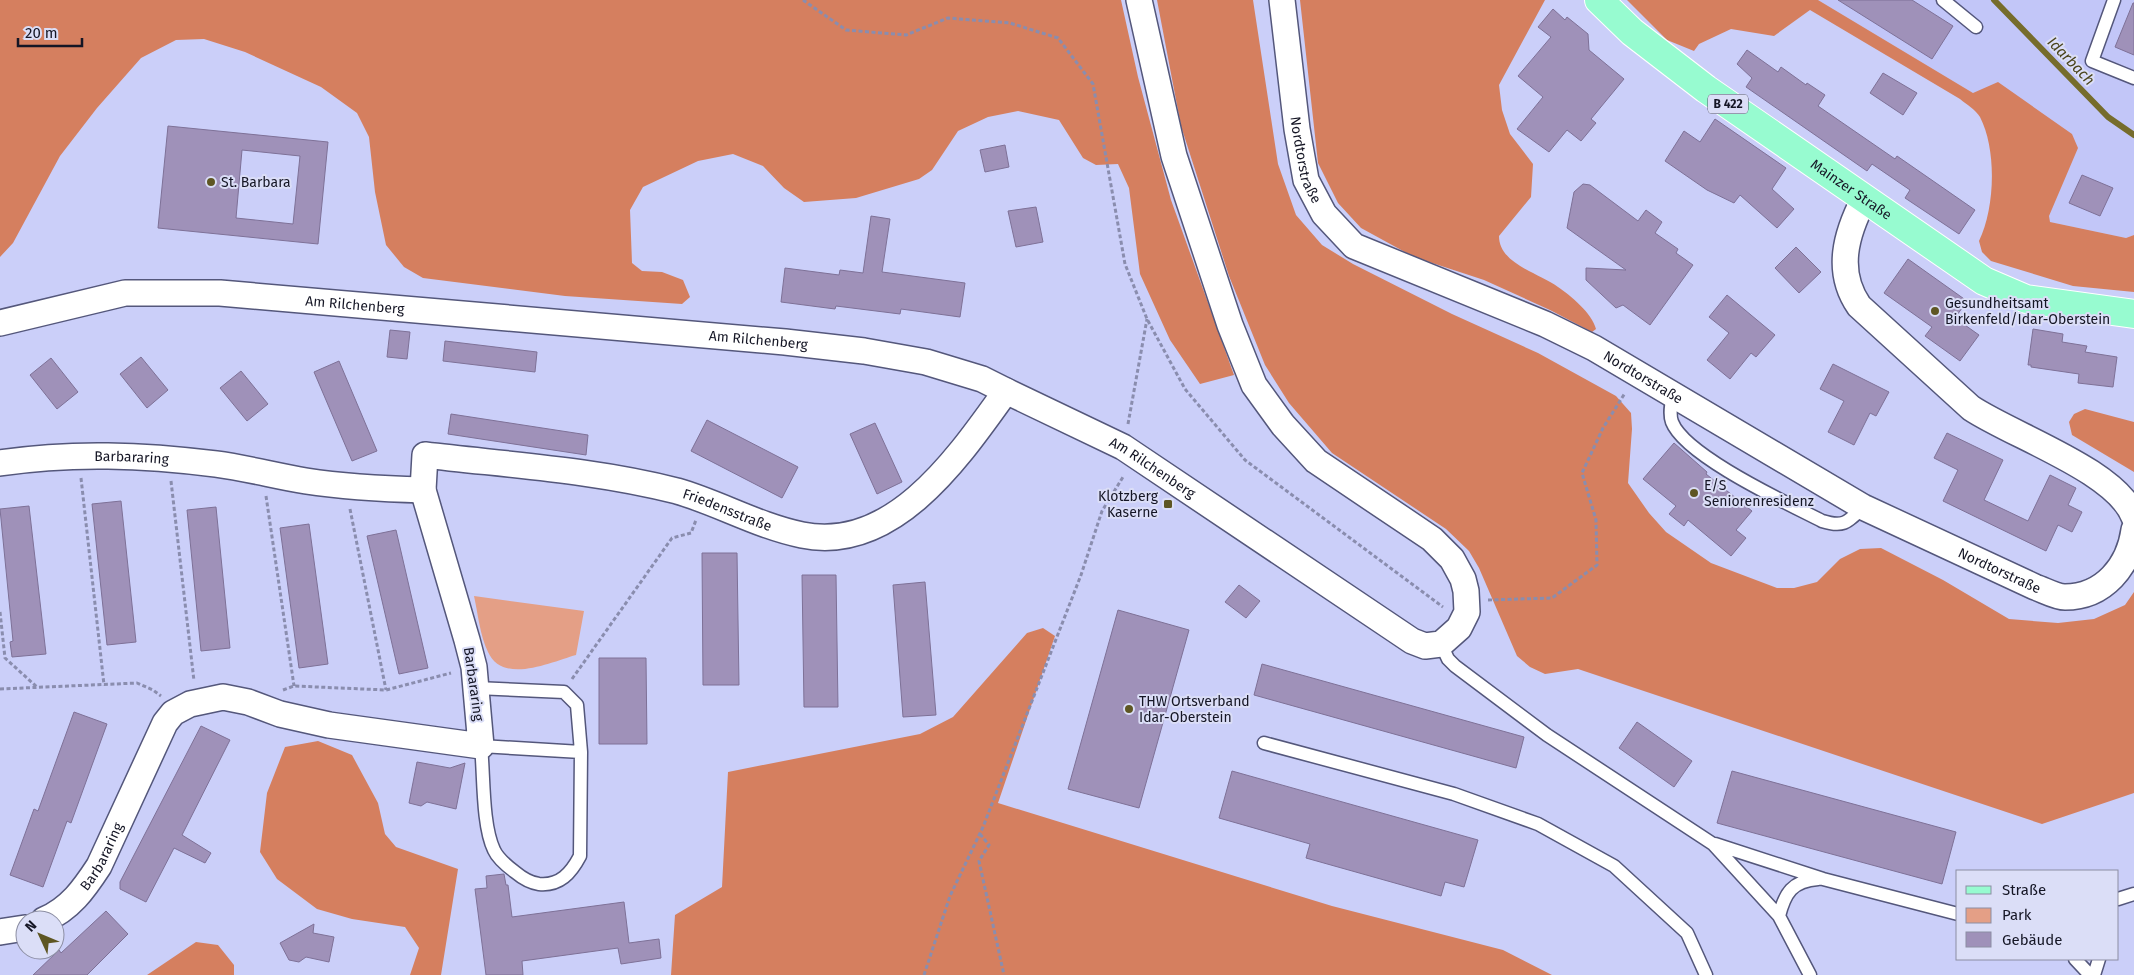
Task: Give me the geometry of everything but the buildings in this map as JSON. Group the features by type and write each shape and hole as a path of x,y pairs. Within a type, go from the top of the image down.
{"main road":[{"name":"Mainzer Straße","path":"1599,0 1632,32 1706,89 1999,290 2045,303 2134,314"}],"street":[{"path":"1139,0 1174,156 1230,325 1254,385 1283,425 1316,461 1418,529 1452,559 1463,579 1466,611 1454,634 1441,644"},
{"name":"Nordtorstraße","path":"1282,0 1296,129 1306,180 1324,214 1354,246 1545,324 1594,348 1863,507 2036,587 2063,597 2082,596 2102,587 2116,574 2128,557 2134,530"},
{"path":"1864,199 1846,241 1845,258 1846,278 1851,295 1860,306 1971,408 1990,421 2093,474 2119,494 2131,508 2134,517"},
{"name":"Am Rilchenberg","path":"0,323 125,293 220,293 785,342 864,351 926,362 982,379 1123,447 1412,641 1425,646 1441,644"},
{"name":"Friedensstraße","path":"423,490 425,455 600,476 667,489 705,500 761,522 803,535 840,536 876,526 911,502 958,456 1006,391"},
{"name":"Barbararing","path":"0,463 78,455 168,458 218,464 263,474 346,486 423,490 448,569 475,678 481,746"},
{"path":"188,706 223,697 248,702 280,714 329,726 481,746"},
{"name":"Barbararing","path":"62,910 91,879 99,866 165,723 188,706"},
{"path":"0,932 15,930"}],"lane":[{"path":"1944,0 1976,27"},
{"path":"2114,0 2092,61 2134,78"},
{"path":"1673,395 1671,403 1673,423 1681,435 1693,447 1743,479 1822,521 1836,526 1847,522 1863,507"},
{"path":"1441,644 1448,660 1547,735 1713,844 1780,916 1810,975"},
{"path":"475,678 564,692 577,706 581,752 580,856 572,870 560,880 552,884 536,884 520,876 494,852 489,834 481,746 581,752"},
{"path":"1264,743 1454,794 1538,824 1614,866 1686,933 1706,975"},
{"path":"1713,844 1823,879 1956,913"},
{"path":"1780,916 1784,899 1792,888 1806,880 1823,879"},
{"path":"2119,900 2134,894"},
{"path":"2076,960 2090,975"},
{"path":"2094,975 2099,960"}],"path":[{"path":"804,0 846,30 906,35 948,18 1010,23 1058,38 1093,84 1125,264 1147,318 1184,389 1245,460 1425,595 1466,611 1552,598 1597,565 1596,520 1582,473 1604,428 1637,373"},
{"path":"1123,447 1147,318"},
{"path":"78,455 104,685"},
{"path":"0,688 137,683 188,706 189,655 168,458"},
{"path":"263,474 294,686"},
{"path":"924,975 950,896 983,827 1077,584 1102,511 1124,477"},
{"path":"346,486 386,690"},
{"path":"564,692 672,538 691,533 705,500"},
{"path":"0,612 5,658 38,688"},
{"path":"248,702 294,686 386,690 475,678"},
{"path":"980,834 989,845 979,861 1004,975"}],"shaded area":[{"path":"0,0 1121,0 1138,77 1171,200 1234,375 1200,384 1170,340 1140,274 1129,188 1118,164 1096,165 1083,158 1059,120 1018,111 988,117 958,131 932,170 919,179 856,198 804,202 784,188 763,166 733,154 698,161 643,187 630,210 632,263 642,271 662,272 683,280 690,297 682,304 565,296 423,278 404,267 386,245 375,192 369,137 357,113 321,87 245,52 204,39 176,40 141,58 97,108 60,156 13,243 0,257"},
{"path":"1157,0 1253,0 1278,164 1296,215 1322,245 1353,264 1452,314 1538,353 1616,396 1631,413 1632,429 1628,483 1649,513 1666,532 1711,563 1777,588 1794,588 1817,582 1840,559 1860,549 1881,548 1943,580 2009,619 2058,623 2094,619 2125,605 2134,592 2134,793 2042,824 1578,669 1545,674 1530,667 1517,656 1479,568 1469,551 1446,529 1332,453 1289,403 1265,365 1229,276 1181,126"},
{"path":"1300,0 1545,0 1499,85 1502,110 1510,134 1533,164 1531,197 1499,236 1501,246 1513,261 1569,295 1586,311 1596,329 1592,332 1550,310 1484,280 1414,257 1361,228 1338,203 1318,163"},
{"path":"1627,0 1818,0 1973,93 1998,82 2072,134 2078,148 2049,216 2050,222 2126,238 2134,235 2134,292 2073,286 1991,261 1982,252 1979,241 1988,212 1992,179 1989,146 1978,114 1960,99 1810,10 1774,36 1731,29 1699,44 1694,51 1667,40"},
{"path":"1818,0 2134,0 2134,235 2126,238 2050,222 1973,93"},
{"path":"2085,409 2134,422 2134,472 2072,435 2069,422 2074,414"},
{"path":"1043,628 1055,636 998,803 1332,906 1503,950 1552,975 671,975 675,915 722,887 728,772 920,734 953,717 1027,633"},
{"path":"318,741 352,755 378,803 385,834 396,847 458,869 441,975 410,975 419,948 405,927 352,919 317,909 277,879 260,852 267,793 285,747"},
{"path":"196,942 218,945 234,965 234,975 147,975"}],"green space":[{"path":"474,596 584,611 576,655 528,669 505,667 495,662 488,652 483,639"}],"waterway":[{"name":"Idarbach","path":"1994,0 2108,117 2134,135"}],"place":[{"name":"St. Barbara","path":"211,182"},
{"name":"Gesundheitsamt Birkenfeld/Idar-Oberstein","path":"1935,311"},
{"name":"E/S Seniorenresidenz","path":"1694,493"},
{"name":"Klotzberg Kaserne","path":"1168,504"},
{"name":"THW Ortsverband Idar-Oberstein","path":"1129,709"}]}
